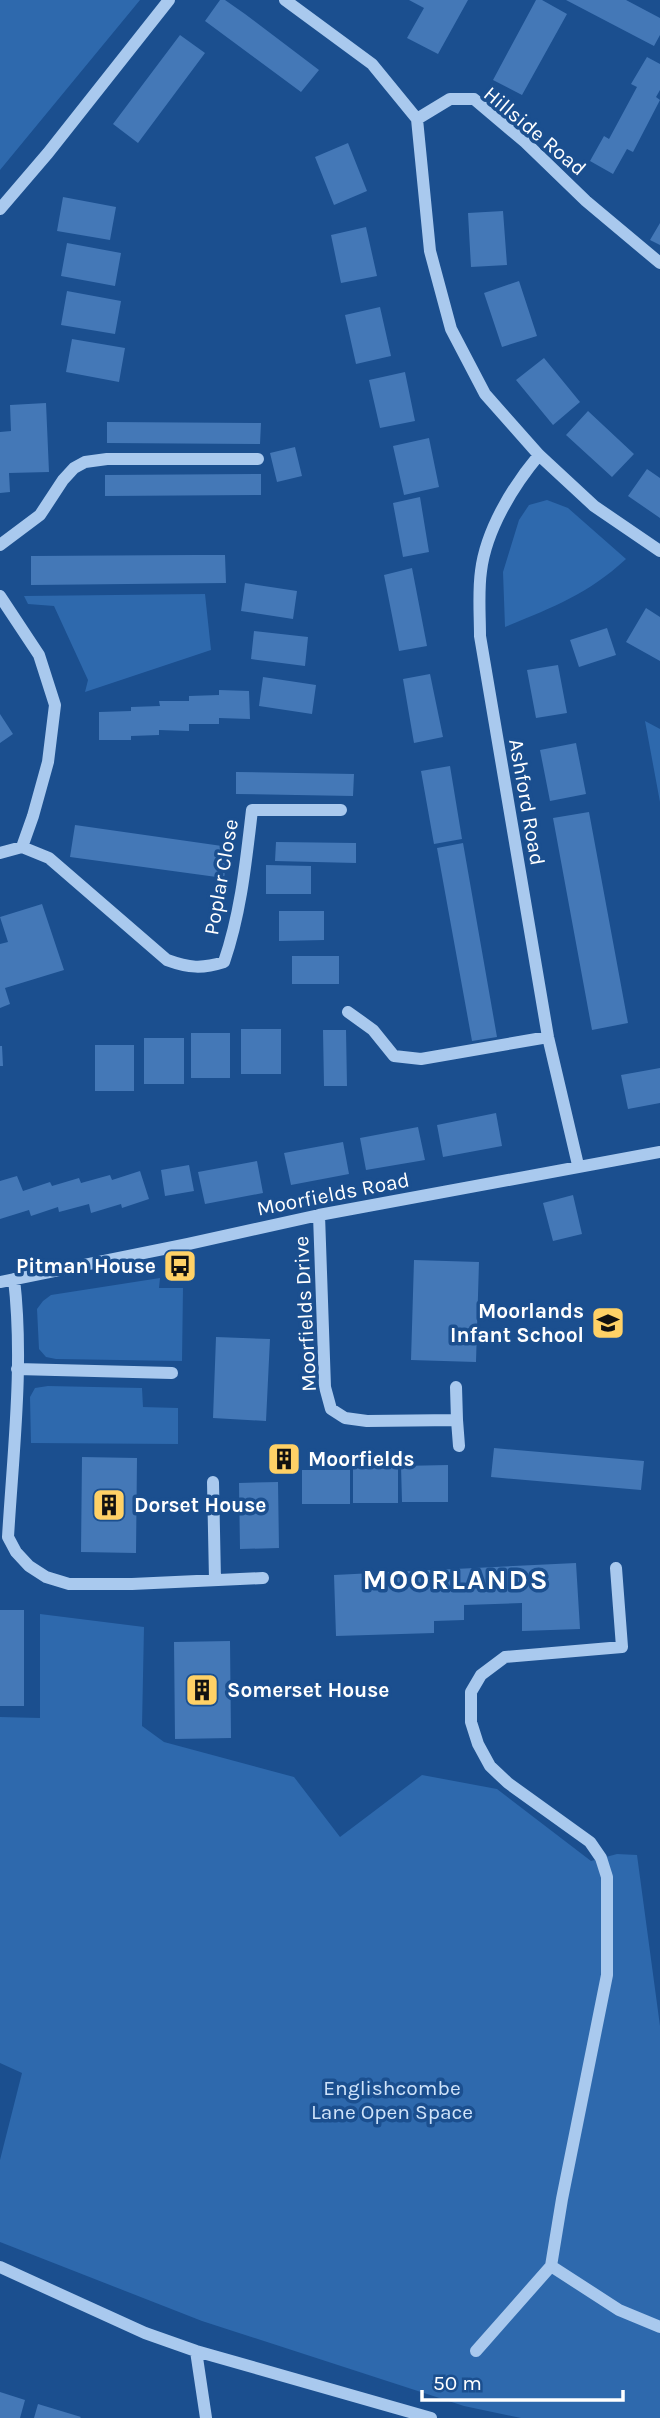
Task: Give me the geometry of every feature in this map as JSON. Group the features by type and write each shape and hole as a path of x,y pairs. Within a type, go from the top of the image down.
{"street":[{"path":"0,209 48,153 169,0"},
{"path":"285,0 372,64 417,119 430,251 451,329 485,394 538,455 594,506 660,551"},
{"name":"Hillside Road","path":"417,119 450,99 474,99 586,201 660,263"},
{"name":"Ashford Road","path":"538,455 519,479 494,525 481,569 480,636 548,1037 578,1165"},
{"path":"0,545 40,516 63,480 74,468 85,462 107,459 258,458"},
{"path":"0,596 39,655 55,705 48,762 22,846 0,853"},
{"name":"Poplar Close","path":"22,846 49,858 167,960 187,968 204,968 223,962 233,934 242,891 252,810 341,810"},
{"path":"348,1012 373,1030 394,1056 421,1059 548,1037"},
{"name":"Moorfields Road","path":"0,1282 319,1215 578,1165 660,1152"},
{"name":"Moorfields Drive","path":"319,1215 325,1387 331,1409 345,1418 367,1421 457,1420"},
{"path":"14,1279 19,1316 17,1369 4,1539 29,1566 46,1577 69,1584 263,1578"},
{"path":"17,1369 172,1373"},
{"path":"456,1387 458,1446"},
{"path":"213,1482 215,1580"},
{"path":"476,2351 551,2266 607,1975 607,1877 601,1858 590,1842 508,1783 490,1766 471,1723 471,1692 481,1675 505,1657 622,1647 616,1568"},
{"path":"551,2266 619,2310 660,2327"},
{"path":"0,2267 145,2333 196,2351 431,2418"},
{"path":"196,2351 206,2418"}],"green space":[{"path":"0,0 140,0 0,170"},
{"path":"547,500 568,508 626,559 583,591 505,627 503,572 519,520 529,505"},
{"path":"205,594 211,650 85,692 88,680 54,606 28,604 24,596"},
{"path":"645,721 660,729 660,802"},
{"path":"160,1278 159,1288 183,1288 182,1361 56,1359 46,1357 39,1349 37,1309 51,1295"},
{"path":"35,1388 142,1388 143,1407 178,1408 178,1444 31,1443 30,1397"},
{"name":"Englishcombe Lane Open Space","path":"40,1614 144,1627 142,1726 164,1742 294,1777 340,1837 422,1775 497,1789 591,1861 617,1854 637,1855 660,2026 660,2418 521,2418 464,2406 202,2321 0,2242 0,2160 22,2073 0,2063 0,1717 40,1718"}],"building":[{"path":"220,0 225,0 245,14 319,70 301,92 205,21"},
{"path":"409,0 468,0 438,54 407,38 424,8"},
{"path":"536,0 542,0 567,14 522,95 493,80"},
{"path":"566,0 626,0 660,18 660,35 654,46"},
{"path":"180,35 205,53 138,143 113,124"},
{"path":"647,57 660,64 660,90 656,97 660,100 633,152 627,149 613,174 590,161 604,136 609,139 637,87 631,84"},
{"path":"348,143 367,191 334,205 315,157"},
{"path":"63,197 116,207 110,240 57,231"},
{"path":"503,211 507,265 471,267 468,213"},
{"path":"660,223 660,245 650,240"},
{"path":"366,227 377,276 341,283 331,235"},
{"path":"67,243 121,253 115,286 61,276"},
{"path":"519,281 537,336 502,347 484,293"},
{"path":"67,291 121,301 115,334 61,325"},
{"path":"380,307 391,356 356,364 345,315"},
{"path":"72,339 125,348 119,382 66,372"},
{"path":"544,358 580,402 553,425 516,380"},
{"path":"405,372 415,421 380,428 369,380"},
{"path":"46,403 49,472 9,473 10,492 0,493 0,432 11,431 10,405"},
{"path":"588,411 634,454 612,477 566,435"},
{"path":"107,422 261,423 260,444 107,443"},
{"path":"429,438 439,487 404,495 393,446"},
{"path":"295,447 302,476 277,482 270,453"},
{"path":"647,469 660,478 660,518 628,496"},
{"path":"261,474 261,495 105,496 105,475"},
{"path":"420,497 429,552 403,557 393,503"},
{"path":"225,555 226,583 31,585 31,556"},
{"path":"412,568 427,646 399,651 384,575"},
{"path":"245,583 297,591 293,619 241,611"},
{"path":"646,608 660,617 660,661 626,642"},
{"path":"607,628 616,655 579,667 570,640"},
{"path":"254,631 308,637 305,666 251,659"},
{"path":"558,665 567,713 536,718 527,670"},
{"path":"430,674 443,737 414,743 403,679"},
{"path":"263,677 316,685 312,714 259,706"},
{"path":"219,690 249,691 250,719 219,718 219,724 189,724 189,731 159,730 159,735 131,736 131,740 99,740 99,712 131,711 131,707 160,706 159,701 189,701 189,696 219,695"},
{"path":"0,714 13,734 0,743"},
{"path":"576,743 586,794 550,801 540,750"},
{"path":"450,766 462,839 434,844 421,771"},
{"path":"236,772 354,774 353,796 236,794"},
{"path":"589,812 628,1023 592,1030 553,818"},
{"path":"75,825 229,847 224,878 70,857"},
{"path":"276,842 356,843 356,863 275,861"},
{"path":"463,843 497,1037 472,1041 437,848"},
{"path":"266,865 311,866 311,894 266,894"},
{"path":"42,904 64,970 5,988 10,1004 0,1008 0,944 8,942 0,917"},
{"path":"279,911 324,911 324,940 279,941"},
{"path":"292,956 339,956 339,984 292,984"},
{"path":"241,1029 281,1029 281,1074 241,1074"},
{"path":"323,1030 346,1030 347,1086 324,1086"},
{"path":"191,1033 230,1033 230,1078 191,1078"},
{"path":"144,1038 184,1038 184,1084 144,1084"},
{"path":"95,1045 134,1045 134,1091 95,1091"},
{"path":"2,1046 3,1066 0,1066"},
{"path":"660,1068 660,1103 628,1109 621,1075"},
{"path":"496,1113 502,1146 443,1157 437,1125"},
{"path":"418,1127 425,1160 366,1170 360,1138"},
{"path":"343,1142 349,1174 291,1185 284,1153"},
{"path":"257,1161 263,1193 205,1204 198,1172"},
{"path":"189,1165 194,1191 165,1196 161,1170"},
{"path":"140,1171 149,1199 122,1208 121,1204 91,1213 89,1204 59,1212 58,1207 31,1216 29,1210 0,1219 0,1181 17,1176 23,1191 50,1182 52,1186 79,1178 81,1183 110,1175 112,1180"},
{"path":"573,1195 582,1234 553,1241 543,1203"},
{"path":"414,1260 479,1262 476,1362 411,1360"},
{"path":"216,1337 270,1339 266,1421 213,1418"},
{"name":"Moorfields","path":"270,1447 299,1448 298,1472 269,1471"},
{"path":"494,1448 644,1461 641,1490 491,1477"},
{"name":"Dorset House","path":"82,1457 137,1458 136,1553 81,1552"},
{"path":"448,1465 448,1502 402,1502 401,1466"},
{"path":"398,1467 398,1503 353,1503 353,1468"},
{"path":"302,1470 350,1470 350,1504 302,1504"},
{"path":"278,1482 279,1548 240,1549 239,1483"},
{"path":"576,1563 580,1629 522,1631 522,1603 464,1605 464,1620 434,1621 434,1633 336,1636 334,1575"},
{"path":"0,1610 24,1610 24,1706 0,1706"},
{"name":"Somerset House","path":"230,1641 231,1738 175,1739 174,1642"},
{"path":"0,2392 25,2400 20,2418 0,2418"},
{"path":"38,2404 81,2417 34,2418"}],"place":[{"name":"Pitman House","path":"180,1266"},
{"name":"Moorlands Infant School","path":"608,1323"},
{"name":"Moorfields","path":"284,1459"},
{"name":"Dorset House","path":"109,1505"},
{"name":"Somerset House","path":"202,1690"}],"district":[{"name":"MOORLANDS","path":"456,1579"}]}
